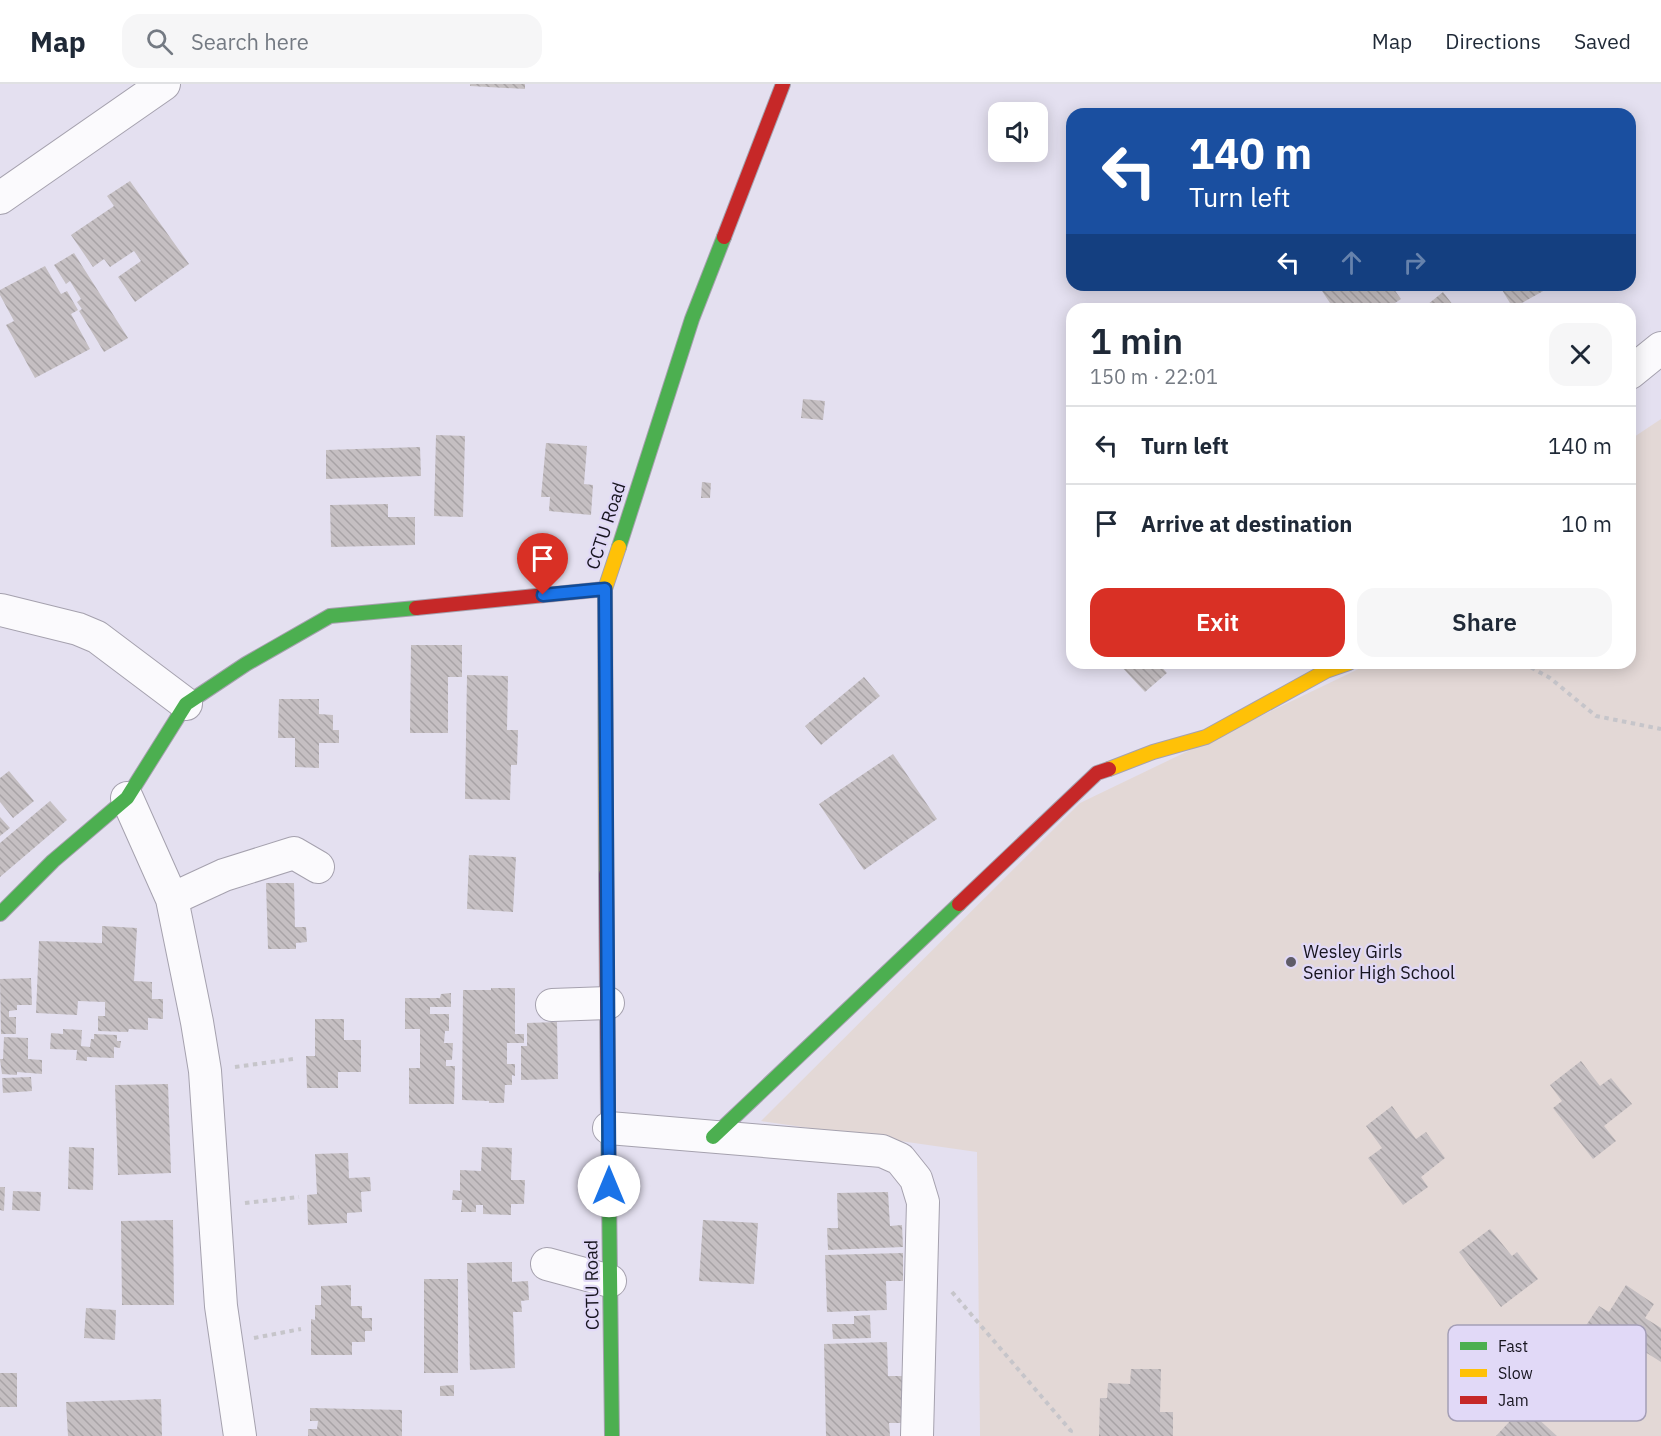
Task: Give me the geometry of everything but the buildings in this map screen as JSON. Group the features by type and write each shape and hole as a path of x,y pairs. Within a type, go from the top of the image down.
{"street":[{"path":"0,198 164,84"},
{"name":"CCTU Road","path":"612,1436 606,981 605,589 693,319 783,84"},
{"path":"1636,368 1661,348"},
{"path":"0,914 53,861 128,798 186,704 246,664 330,616 605,589"},
{"path":"1,610 78,629 97,638 186,704"},
{"path":"713,1137 1097,773 1153,752 1206,736 1332,669"},
{"path":"128,798 172,899 205,1071 218,1272 238,1435"},
{"path":"172,899 224,875 294,853 318,867"},
{"path":"552,1005 608,1004"},
{"path":"609,1128 882,1151 900,1159 916,1179 923,1202 918,1436"},
{"path":"547,1264 610,1281"}],"path":[{"path":"1534,669 1550,678 1596,716 1661,729"},
{"path":"205,1071 293,1059"},
{"path":"214,1206 299,1197"},
{"path":"952,1292 1071,1431 1068,1436"},
{"path":"227,1343 301,1329"}],"shaded area":[{"name":"Wesley Girls Senior High School","path":"1661,419 1661,1436 980,1436 977,1152 761,1121 1080,803 1359,669 1636,669 1636,436"}],"traffic: fast":[{"path":"619,547 692,319 724,237"},
{"path":"0,914 53,861 127,798 186,704 246,664 330,616 416,608"},
{"path":"713,1137 959,904"},
{"path":"608,1114 612,1436"}],"traffic: slow":[{"path":"606,874 605,589 619,547"},
{"path":"1109,769 1153,752 1206,737 1332,669"}],"traffic: jam":[{"path":"724,237 783,84"},
{"path":"416,608 605,589"},
{"path":"959,904 1097,773 1109,769"},
{"path":"606,874 608,1114"}],"place":[{"name":"Wesley Girls Senior High School","path":"1291,962"}],"route":[{"path":"543,595 605,589 609,1186"}]}
